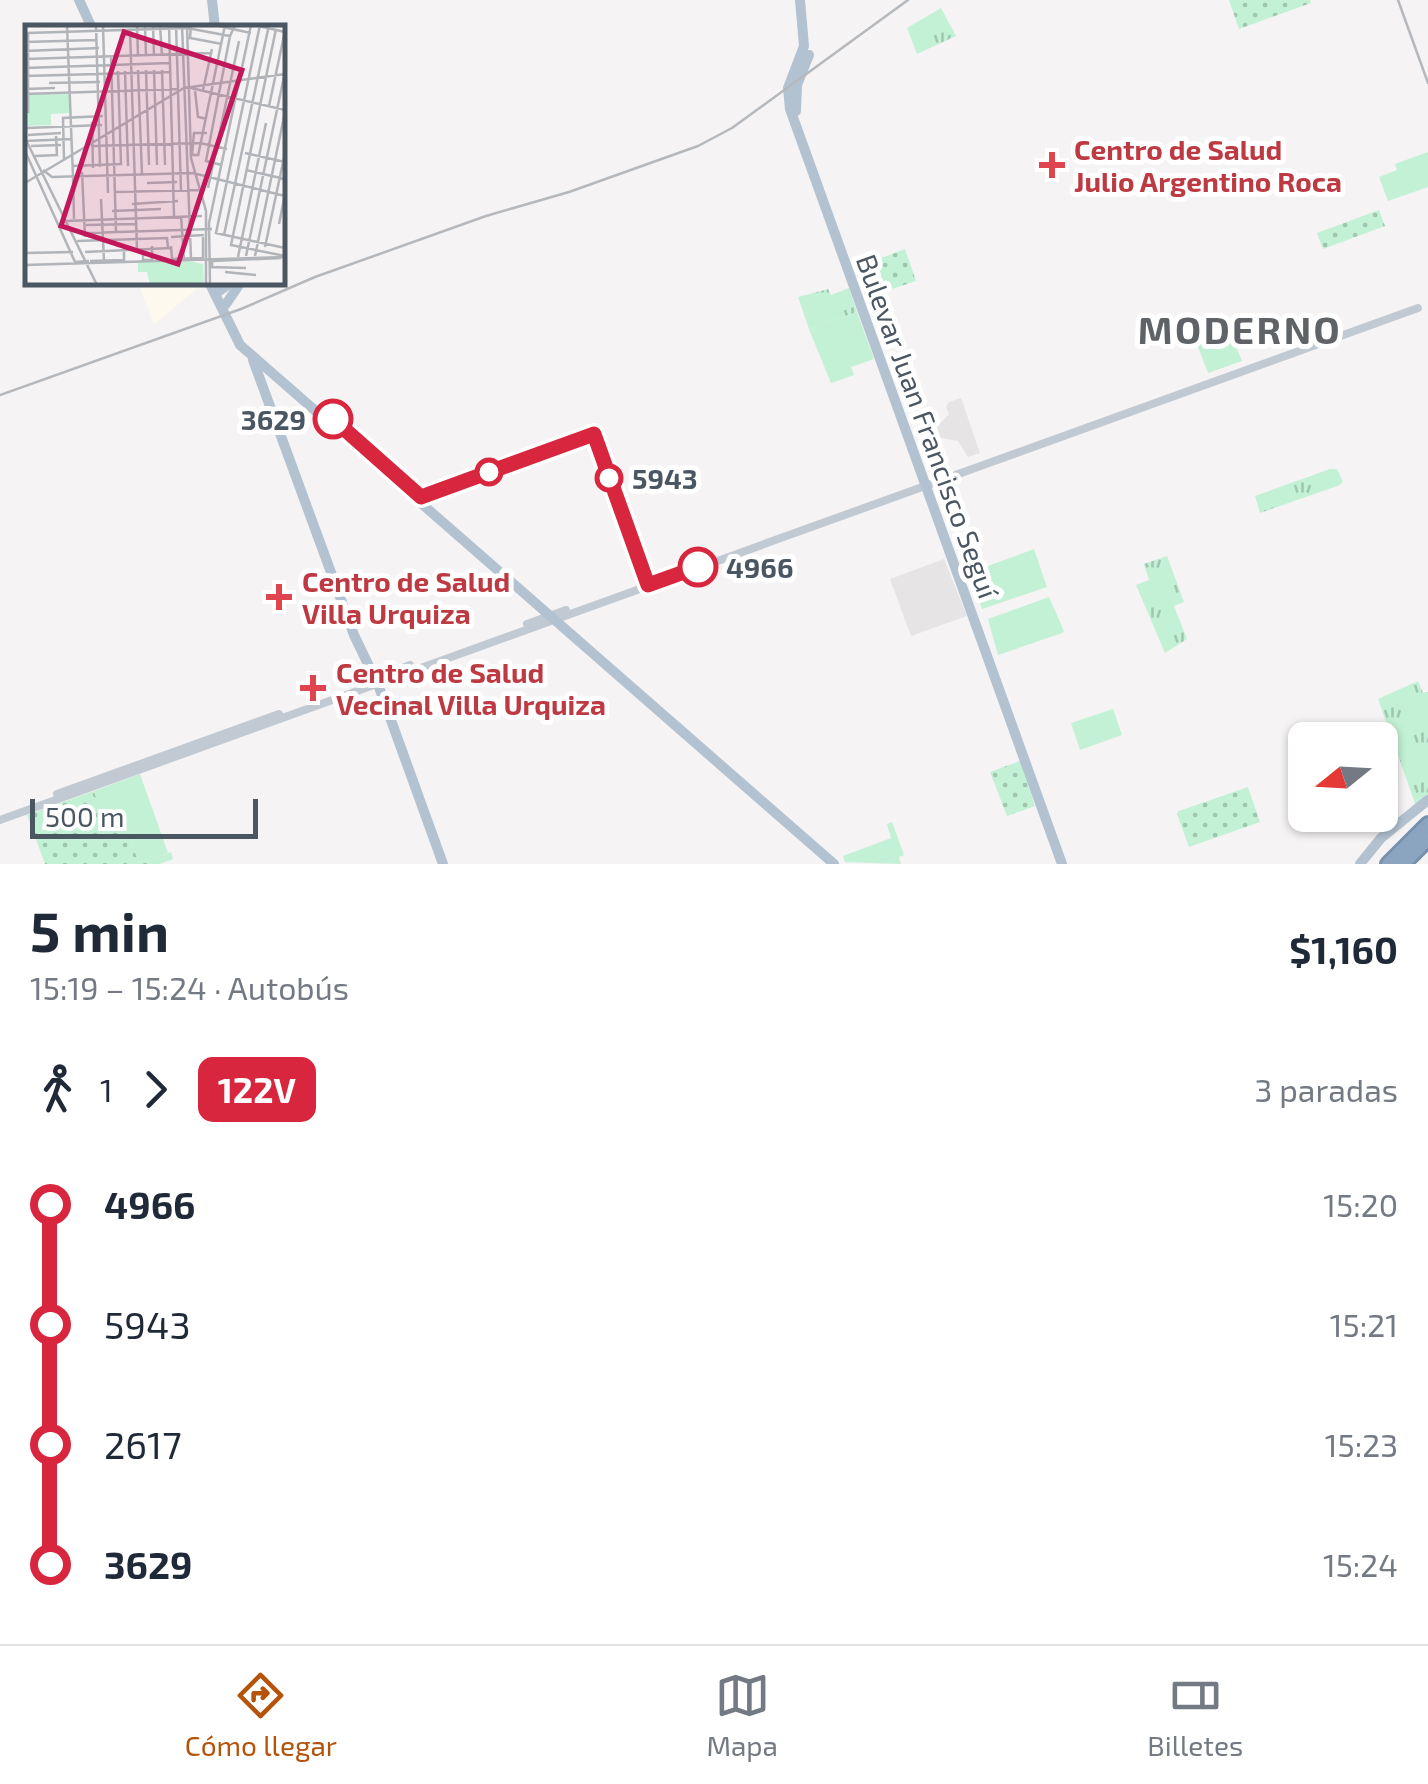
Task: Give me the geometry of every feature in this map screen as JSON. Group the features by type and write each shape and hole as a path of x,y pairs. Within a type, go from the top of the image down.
{"highway":[{"path":"1388,864 1428,824"},
{"path":"1402,864 1428,839"}],"main road":[{"path":"76,0 88,25"},
{"path":"209,0 212,25"},
{"name":"Bulevar Juan Francisco Seguí","path":"804,0 810,47 797,85 797,114 1065,864"},
{"name":"Bulevar Juan Francisco Seguí","path":"804,0 804,46 788,88 790,109 927,481"},
{"path":"226,304 239,285"},
{"path":"215,287 248,349 348,636 374,682 440,864"},
{"path":"215,287 248,349 837,864"},
{"path":"259,382 278,375"},
{"path":"1360,864 1382,838 1428,800"}],"street":[{"path":"0,818 1418,305"}],"shaded area":[{"path":"139,285 201,285 154,325"},
{"path":"961,398 980,453 968,457 958,441 941,438 937,427 949,414 949,402"},
{"path":"944,559 967,616 911,636 890,579"}],"green space":[{"path":"1229,0 1310,0 1311,3 1239,29"},
{"path":"941,8 956,36 917,54 907,28"},
{"path":"1428,152 1428,187 1388,201 1379,177 1397,170 1395,164"},
{"path":"1379,210 1385,226 1323,249 1317,233"},
{"path":"905,249 916,281 886,291 879,273 862,278 858,267"},
{"path":"849,288 857,312 809,329 798,297 828,289 831,295"},
{"path":"857,312 874,359 851,367 854,375 831,383 809,329"},
{"path":"1226,322 1242,361 1208,373 1193,334"},
{"path":"1337,469 1343,482 1340,485 1260,513 1255,496"},
{"path":"1034,549 1047,587 982,609 969,573"},
{"path":"1167,556 1184,602 1174,606 1187,639 1165,653 1136,585 1149,580 1144,564"},
{"path":"1049,597 1064,631 998,655 988,619"},
{"path":"1418,681 1423,693 1428,692 1428,795 1416,806 1398,755 1398,722 1386,722 1378,699"},
{"path":"1113,709 1122,735 1080,750 1071,723"},
{"path":"1020,761 1035,806 1007,816 990,772"},
{"path":"140,774 168,853 139,863 122,817 105,823 94,791"},
{"path":"1248,787 1260,822 1189,847 1179,811"},
{"path":"94,791 105,822 122,817 139,863 171,852 173,859 160,864 45,864 27,815"},
{"path":"892,822 904,855 899,857 901,864 845,862 843,856 891,838 887,824"}],"railway":[{"path":"0,395 241,309 315,277 698,146 732,128 908,0"},
{"path":"1398,0 1428,83"}],"bus line":[{"name":"122V","path":"333,419 421,497 594,434 648,585 698,567"}],"place":[{"name":"Centro de Salud Julio Argentino Roca","path":"1052,165"},
{"name":"3629","path":"333,419"},
{"name":"5943","path":"609,478"},
{"name":"4966","path":"698,567"},
{"name":"Centro de Salud Villa Urquiza","path":"279,597"},
{"name":"Centro de Salud Vecinal Villa Urquiza","path":"313,688"}],"district":[{"name":"MODERNO","path":"1240,329"}]}
